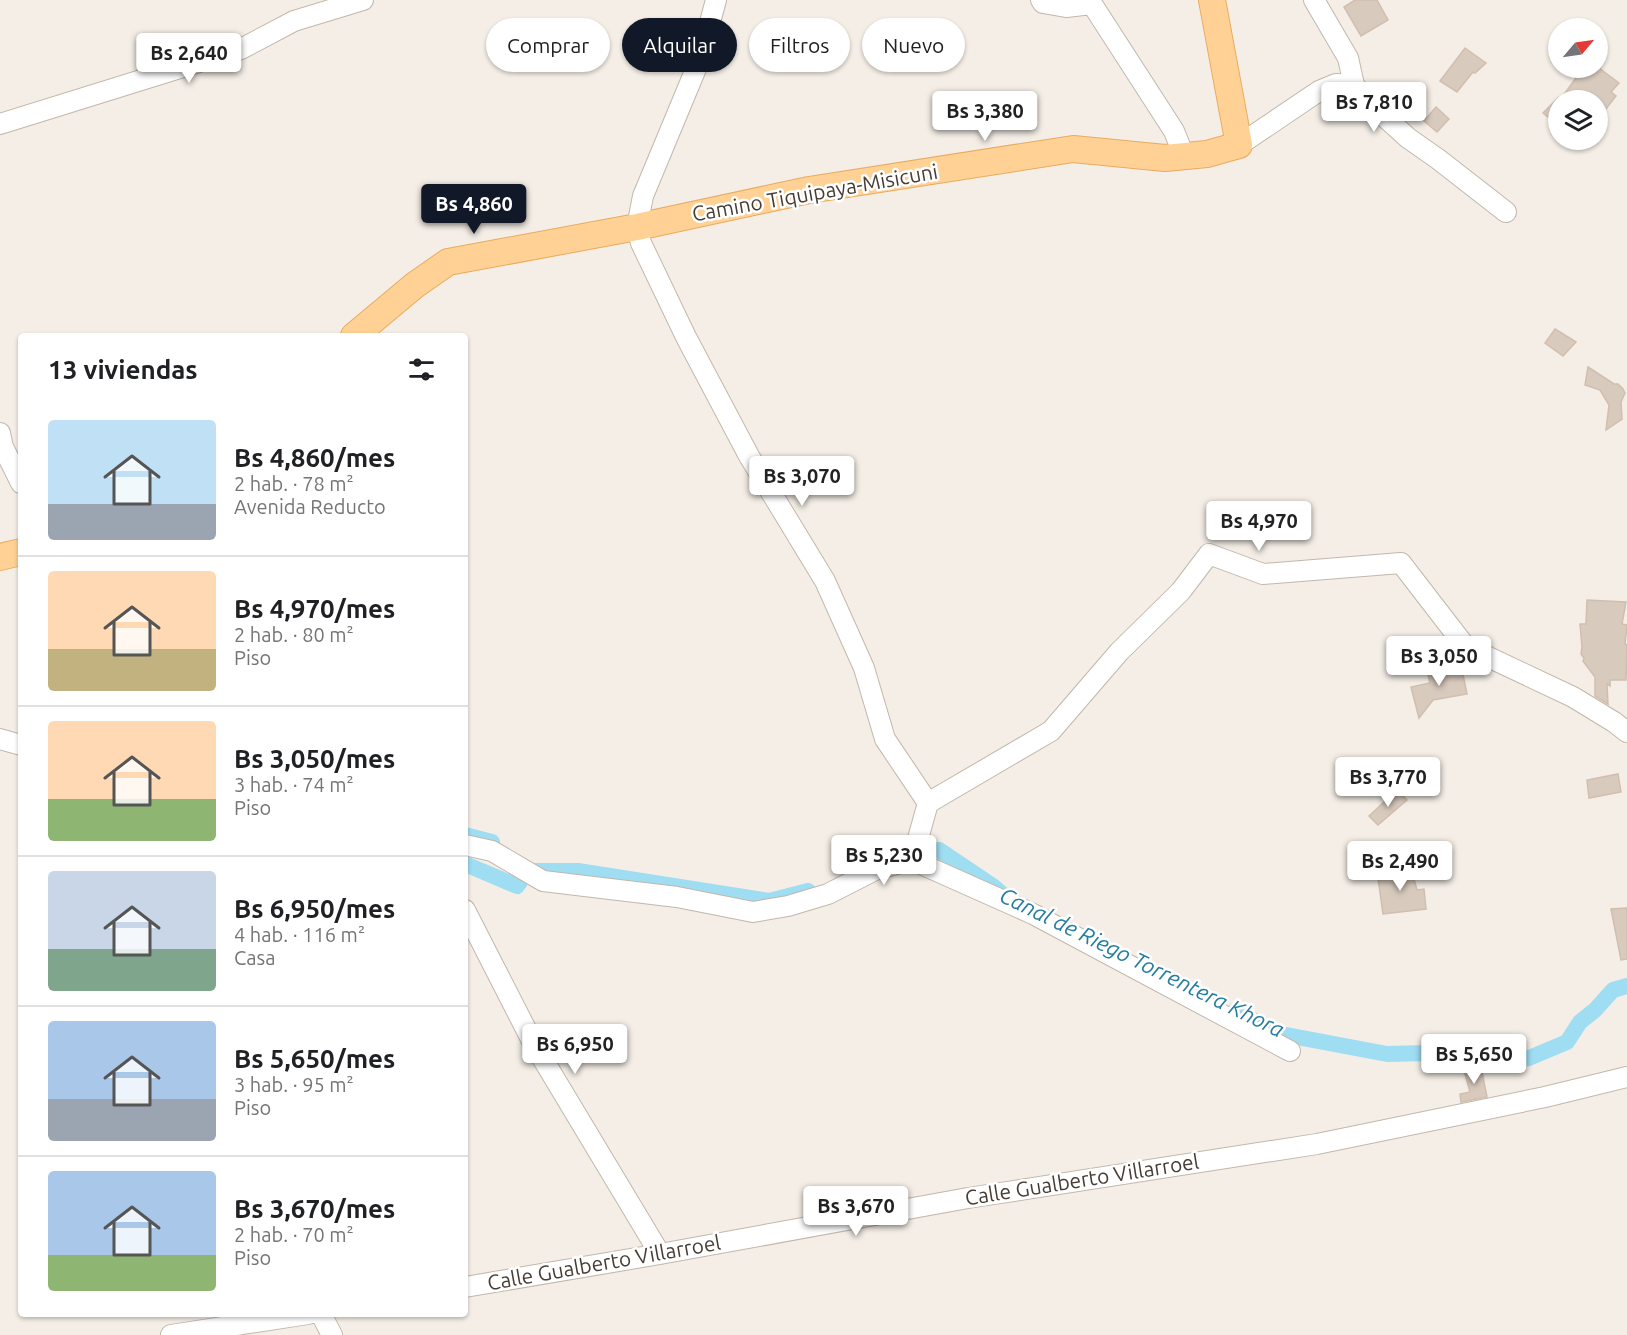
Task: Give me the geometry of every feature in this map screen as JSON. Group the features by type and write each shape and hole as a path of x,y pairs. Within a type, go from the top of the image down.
{"main road":[{"path":"1212,0 1239,145"},
{"name":"Camino Tiquipaya-Misicuni","path":"358,333 415,285 448,262 636,227 809,190 1073,149 1165,158 1207,154 1239,145"},
{"path":"0,557 18,553"}],"street":[{"path":"0,124 241,49 294,21 363,0"},
{"path":"716,0 700,59 643,196 636,227 641,243 687,338 749,456 825,581 864,668 885,739 928,803"},
{"path":"1041,0 1043,3 1066,7 1092,4 1174,131 1184,156"},
{"path":"1314,0 1348,58 1354,85 1365,99 1407,138 1506,212"},
{"path":"1239,145 1319,91 1336,84 1354,85"},
{"path":"0,433 3,447 18,477"},
{"path":"912,860 928,803 1051,731 1119,652 1181,591 1209,554 1263,574 1401,563 1465,646 1572,697 1627,732"},
{"path":"0,739 18,744"},
{"path":"468,846 492,851 543,881 677,897 753,912 788,906 828,894 877,869 912,860 1033,914 1290,1051"},
{"path":"468,916 532,1041 660,1254"},
{"name":"Calle Gualberto Villarroel","path":"468,1286 968,1198 1317,1144 1545,1097 1627,1077"},
{"path":"171,1335 288,1317"},
{"path":"323,1317 332,1335"}],"building":[{"path":"1355,0 1377,0 1388,20 1361,36 1344,7"},
{"path":"1465,48 1486,63 1475,73 1473,72 1457,92 1440,81"},
{"path":"1608,75 1619,83 1611,92 1616,96 1608,106 1608,90 1567,90 1576,78 1608,78"},
{"path":"1436,107 1449,119 1437,132 1424,121"},
{"path":"1555,329 1576,342 1563,356 1545,343"},
{"path":"1588,367 1614,384 1618,384 1625,393 1621,402 1622,419 1606,430 1609,405 1600,390 1585,385"},
{"path":"1587,600 1626,602 1622,624 1627,625 1626,680 1610,680 1610,686 1607,684 1608,704 1595,696 1595,677 1583,661 1581,654 1580,624 1586,624"},
{"path":"1461,665 1467,694 1433,700 1419,718 1411,687 1430,683 1427,671"},
{"path":"1618,774 1621,792 1589,798 1587,780"},
{"path":"1397,790 1407,800 1378,825 1369,816"},
{"path":"1411,868 1417,890 1424,889 1426,909 1383,914 1377,871"},
{"path":"1627,908 1627,959 1621,960 1611,909"},
{"path":"1481,1067 1487,1097 1461,1102 1460,1094 1470,1092 1464,1070"}],"waterway":[{"name":"Canal de Riego Torrentera Khora","path":"468,836 492,842"},
{"name":"Canal de Riego Torrentera Khora","path":"856,870 894,850 901,850"},
{"name":"Canal de Riego Torrentera Khora","path":"928,850 939,850 1008,899"},
{"name":"Canal de Riego Torrentera Khora","path":"468,865 517,886 520,882"},
{"name":"Canal de Riego Torrentera Khora","path":"523,867 527,871 578,871 769,901 808,891"},
{"name":"Canal de Riego Torrentera Khora","path":"1235,1011 1281,1034 1387,1054 1428,1053 1489,1064 1529,1058 1567,1042 1580,1022 1595,1010 1613,990 1627,986"}]}
